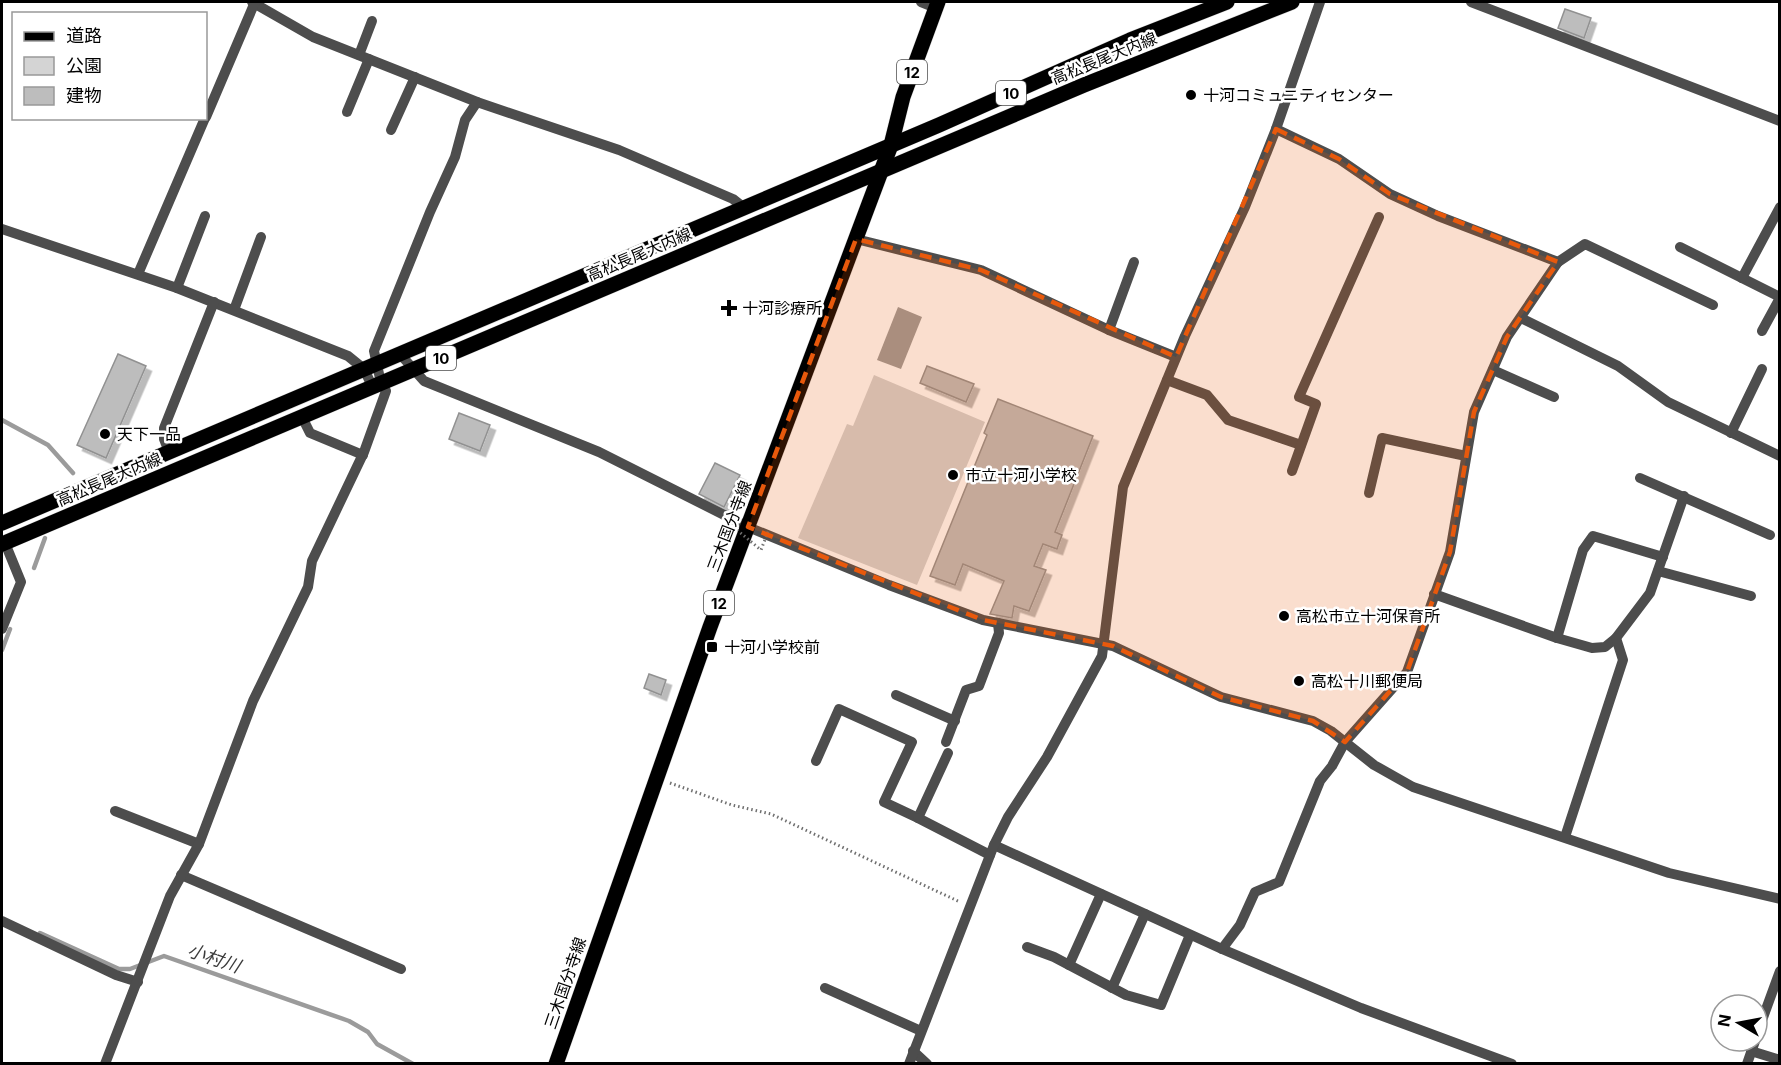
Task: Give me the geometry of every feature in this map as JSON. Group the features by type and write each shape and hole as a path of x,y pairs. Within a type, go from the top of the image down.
{"main road":[{"name":"高松長尾大内線","path":"2,523 891,145 1130,40 1227,2"},
{"name":"高松長尾大内線","path":"3,543 881,171 1292,2"},
{"name":"三木国分寺線","path":"556,1064 742,528 856,239 891,145 903,97 937,5"}],"street":[{"path":"207,113 254,2 313,37 477,102 619,150 733,199 743,207"},
{"path":"921,2 937,5"},
{"path":"909,1064 992,850 1008,817 1047,757 1101,656 1123,487 1176,357 1245,207 1276,129 1320,2"},
{"path":"1471,2 1779,121"},
{"path":"347,112 364,57 372,21"},
{"path":"391,130 415,77"},
{"path":"105,1064 181,875 199,844 253,701 308,587 312,561 363,455 386,391 376,384 370,366 381,329 455,157 465,120 477,102"},
{"path":"138,274 204,120"},
{"path":"1276,129 1339,159 1390,194 1438,216 1558,262"},
{"path":"1742,278 1779,207"},
{"path":"177,288 205,216"},
{"path":"1292,471 1316,404 1299,397 1379,217"},
{"path":"2,229 177,288 370,366"},
{"path":"234,310 261,237"},
{"path":"856,239 981,270 1109,330 1176,357"},
{"path":"1222,949 1240,925 1255,892 1279,882 1320,781 1332,766 1345,742 1407,672 1450,552 1474,412 1507,337 1558,262 1585,244 1713,305"},
{"path":"1680,247 1779,297 1762,331"},
{"path":"1109,330 1134,262"},
{"path":"168,452 164,428 214,302"},
{"path":"1521,318 1618,366 1668,402 1779,456"},
{"path":"400,354 411,370 424,381 599,452 742,528 983,620 1103,644 1221,697 1313,722 1345,742 1374,765 1413,787 1669,873 1779,899"},
{"path":"1731,433 1762,369"},
{"path":"1493,370 1554,397"},
{"path":"1167,380 1207,395 1228,420 1301,445"},
{"path":"302,417 310,433 363,455"},
{"path":"1369,494 1382,438 1466,456"},
{"path":"1640,478 1770,535"},
{"path":"1434,594 1557,638 1592,648 1605,647 1616,638 1650,594 1684,496"},
{"path":"1557,638 1583,550 1593,536 1663,557"},
{"path":"2,629 21,582 3,543"},
{"path":"1658,571 1751,596"},
{"path":"918,818 947,748 966,690 979,686 999,633 998,623"},
{"path":"1565,837 1623,660 1616,638"},
{"path":"896,695 955,721"},
{"path":"816,761 839,710 912,742 884,802 1361,1008 1512,1064"},
{"path":"115,812 199,844"},
{"path":"181,875 401,969"},
{"path":"1069,966 1101,894"},
{"path":"1112,988 1145,914"},
{"path":"2,921 116,975 138,982"},
{"path":"1028,947 1112,988 1161,1005 1190,935"},
{"path":"1769,1000 1779,971"},
{"path":"825,988 921,1031"},
{"path":"913,1051 927,1064"}],"path":[{"path":"742,528 761,550 769,530"},
{"path":"657,778 732,805 771,814 970,907"}],"highlighted area":[{"path":"1276,129 1339,159 1390,194 1558,262 1507,337 1474,412 1450,552 1407,672 1345,742 1313,721 1221,697 1113,646 983,620 748,527 856,239 981,270 1176,357"}],"green space":[{"path":"874,375 985,422 917,585 798,538 847,424 853,426"}],"shaded area":[{"path":"898,307 922,317 901,369 877,360"}],"building":[{"path":"1565,9 1591,18 1584,38 1558,28"},
{"path":"118,354 146,366 106,458 77,445"},
{"path":"927,366 974,384 966,402 920,383"},
{"path":"998,399 1093,436 1055,532 1062,535 1057,549 1043,544 1034,566 1046,570 1029,611 1014,606 1012,618 990,614 1004,581 963,564 955,585 930,576 987,435 984,433"},
{"path":"459,413 490,425 480,451 449,439"},
{"path":"715,463 740,475 724,507 699,494"},
{"path":"649,674 666,680 661,695 644,688"}],"waterway":[{"name":"小村川","path":"2,420 48,445 73,473"},
{"name":"小村川","path":"34,568 45,538"},
{"name":"小村川","path":"2,650 10,629"},
{"name":"小村川","path":"40,933 119,969 130,969 164,956 349,1021 368,1032 377,1044 413,1064"}],"place":[{"name":"十河コミュニティセンター","path":"1191,95"},
{"name":"十河診療所","path":"729,308"},
{"name":"天下一品","path":"105,434"},
{"name":"市立十河小学校","path":"953,475"},
{"name":"高松市立十河保育所","path":"1284,616"},
{"name":"十河小学校前","path":"712,647"},
{"name":"高松十川郵便局","path":"1299,681"}]}
